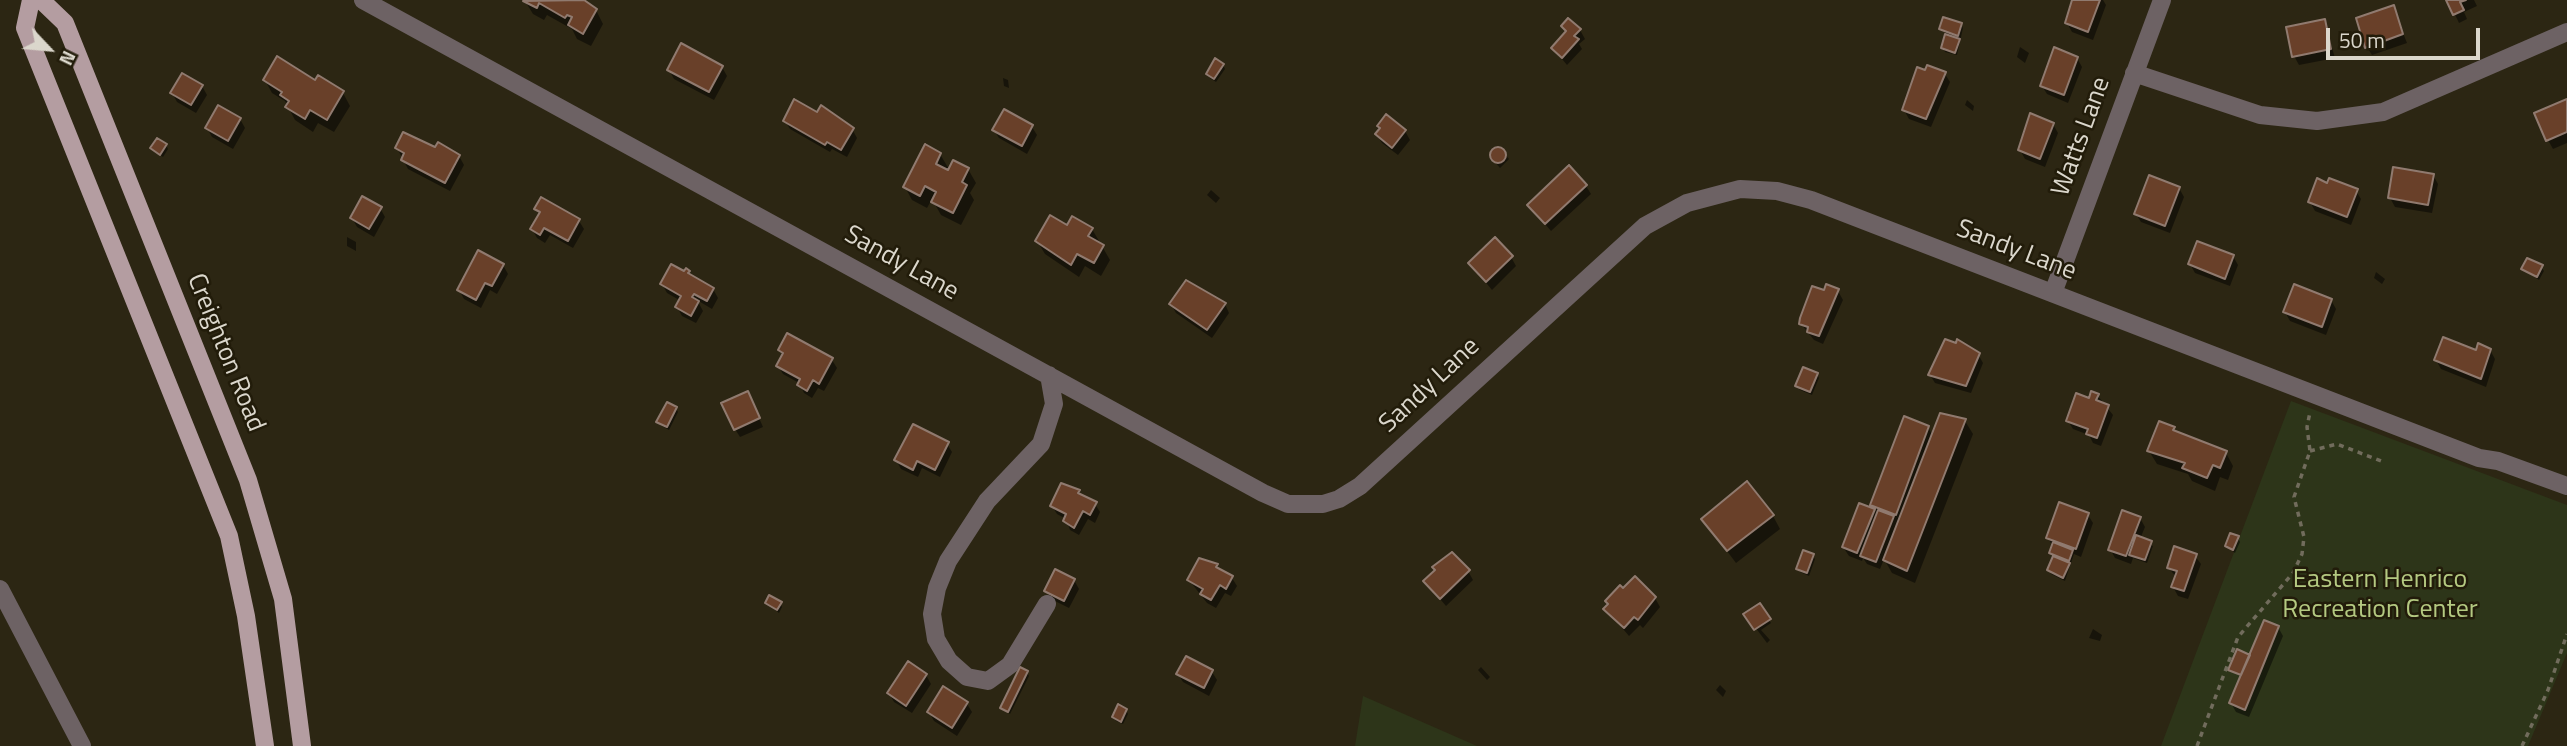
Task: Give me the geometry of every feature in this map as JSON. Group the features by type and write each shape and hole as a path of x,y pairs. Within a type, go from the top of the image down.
{"main road":[{"path":"31,0 25,29 229,536 246,616 265,746"},
{"name":"Creighton Road","path":"41,0 65,23 248,480 283,599 302,746"}],"street":[{"name":"Sandy Lane","path":"363,0 1263,493 1288,503 1322,504 1339,499 1360,486 1637,233 1687,202 1720,192 1759,189 1811,200 2479,458 2498,461 2567,486"},
{"name":"Watts Lane","path":"2053,293 2162,0"},
{"path":"2134,73 2260,115 2318,121 2383,112 2567,32"},
{"path":"1047,604 1010,665 988,681 967,677 949,661 936,639 932,614 937,588 948,561 987,501 1041,444 1054,404 1049,375"},
{"path":"0,589 82,746"}],"path":[{"path":"2197,746 2238,637 2293,573 2302,554 2304,537 2294,497 2310,451 2306,427 2314,394"},
{"path":"2310,451 2337,444 2381,461"},
{"path":"2522,746 2548,690 2567,634"}],"green space":[{"name":"Eastern Henrico Recreation Center","path":"2291,401 2567,505 2567,653 2528,746 2161,746"},
{"path":"1363,696 1477,746 1355,746"}],"building":[{"path":"584,0 597,9 583,34 568,25 572,17 567,15 565,18 539,3 537,8 523,1"},
{"path":"2072,0 2100,0 2088,32 2065,23"},
{"path":"2446,0 2466,0 2460,2 2464,10 2453,15"},
{"path":"2394,5 2403,34 2365,48 2356,18"},
{"path":"1943,17 1962,23 1958,36 1939,29"},
{"path":"1568,18 1581,29 1574,36 1579,39 1562,58 1551,48 1566,31 1561,26"},
{"path":"2325,19 2331,49 2292,57 2286,27"},
{"path":"1945,34 1960,39 1955,53 1941,48"},
{"path":"681,43 723,66 709,92 667,70"},
{"path":"2054,47 2078,57 2064,95 2040,86"},
{"path":"277,56 315,80 318,75 344,91 327,120 310,110 305,119 285,107 289,101 280,95 282,92 263,80"},
{"path":"1215,58 1224,64 1214,79 1206,74"},
{"path":"1927,65 1946,72 1926,119 1902,110 1917,67 1925,70"},
{"path":"182,73 203,85 191,105 170,93"},
{"path":"794,99 817,112 821,105 854,128 841,150 827,142 825,145 783,121"},
{"path":"2567,99 2567,132 2546,141 2534,113"},
{"path":"218,105 241,118 228,141 205,128"},
{"path":"1004,109 1033,125 1022,146 992,130"},
{"path":"2030,113 2054,123 2040,159 2018,150"},
{"path":"1386,114 1406,130 1392,148 1375,134 1380,128 1377,126"},
{"path":"403,132 435,147 438,142 460,155 445,183 401,160 404,153 395,148"},
{"path":"157,138 167,144 160,155 150,148"},
{"path":"925,144 941,153 936,164 948,170 953,160 969,168 962,182 967,185 953,213 931,202 936,192 925,186 920,196 903,187"},
{"path":"1495,147 1501,147 1506,155 1504,161 1495,163 1490,158 1490,152"},
{"path":"1569,165 1587,185 1545,224 1527,205"},
{"path":"2393,167 2434,174 2428,205 2388,198"},
{"path":"2149,175 2180,187 2165,226 2134,214"},
{"path":"2317,178 2327,183 2329,178 2358,189 2347,217 2308,202"},
{"path":"362,196 382,207 369,229 350,218"},
{"path":"541,197 580,219 568,241 544,228 540,235 530,229 540,212 534,209"},
{"path":"1050,215 1067,225 1072,216 1093,228 1088,236 1104,245 1094,263 1077,254 1071,265 1035,241"},
{"path":"1495,237 1513,256 1486,282 1468,263"},
{"path":"2197,241 2234,255 2225,279 2188,264"},
{"path":"478,250 504,264 492,286 485,283 476,300 457,290"},
{"path":"2527,258 2543,265 2537,277 2521,269"},
{"path":"671,264 684,271 686,268 690,271 688,273 714,288 707,301 694,294 692,297 699,301 691,316 675,307 681,296 660,284"},
{"path":"1186,280 1226,303 1207,330 1169,304"},
{"path":"1826,284 1839,289 1819,336 1807,332 1808,327 1799,324 1812,286 1824,290"},
{"path":"2294,284 2332,299 2322,327 2283,312"},
{"path":"787,333 833,358 819,384 813,380 807,391 797,385 800,379 776,366 783,353 778,350"},
{"path":"2443,337 2476,350 2478,343 2491,349 2481,379 2434,360"},
{"path":"1945,339 1956,343 1957,339 1980,353 1966,386 1928,375"},
{"path":"1803,367 1818,373 1810,392 1795,386"},
{"path":"748,391 760,418 734,430 721,403"},
{"path":"2091,391 2099,394 2096,400 2109,405 2097,438 2086,434 2088,429 2066,421 2076,393 2089,398"},
{"path":"667,402 677,407 667,427 656,422"},
{"path":"1940,413 1966,419 1907,571 1883,560"},
{"path":"1904,416 1929,426 1896,515 1870,505"},
{"path":"2159,421 2175,427 2173,430 2227,451 2220,468 2213,465 2207,478 2182,468 2185,463 2147,451"},
{"path":"913,424 949,442 935,470 917,461 913,470 894,460"},
{"path":"1747,481 1774,515 1727,551 1701,519"},
{"path":"1061,483 1080,490 1078,493 1097,502 1090,515 1083,511 1074,528 1063,521 1066,514 1050,506"},
{"path":"2059,502 2089,513 2076,549 2046,538"},
{"path":"1859,503 1875,509 1857,553 1842,547"},
{"path":"1878,510 1894,516 1876,562 1860,556"},
{"path":"2122,510 2141,517 2126,556 2108,550"},
{"path":"2230,533 2239,536 2233,550 2225,546"},
{"path":"2136,535 2152,541 2145,560 2129,555"},
{"path":"2053,542 2073,550 2069,561 2049,553"},
{"path":"2174,546 2197,554 2184,591 2171,587 2177,571 2167,568"},
{"path":"1803,550 1814,554 1807,573 1796,569"},
{"path":"1452,552 1470,570 1440,599 1423,581 1435,570 1432,567"},
{"path":"2053,556 2070,563 2063,578 2047,570"},
{"path":"1199,558 1218,564 1216,567 1233,576 1226,589 1220,585 1211,600 1200,594 1203,589 1187,580"},
{"path":"1055,569 1075,579 1064,601 1044,591"},
{"path":"1635,576 1656,597 1638,620 1634,617 1624,628 1603,609 1608,604 1605,601 1620,585 1623,588"},
{"path":"769,595 782,602 777,610 765,603"},
{"path":"1760,603 1771,619 1754,630 1743,614"},
{"path":"2264,620 2279,626 2245,710 2229,703"},
{"path":"2237,649 2250,655 2241,675 2228,670"},
{"path":"1186,656 1213,670 1204,688 1176,674"},
{"path":"908,661 927,674 906,706 887,693"},
{"path":"1020,667 1028,671 1008,712 1000,708"},
{"path":"943,686 968,702 952,728 927,712"},
{"path":"1118,704 1127,709 1121,722 1112,717"}]}
